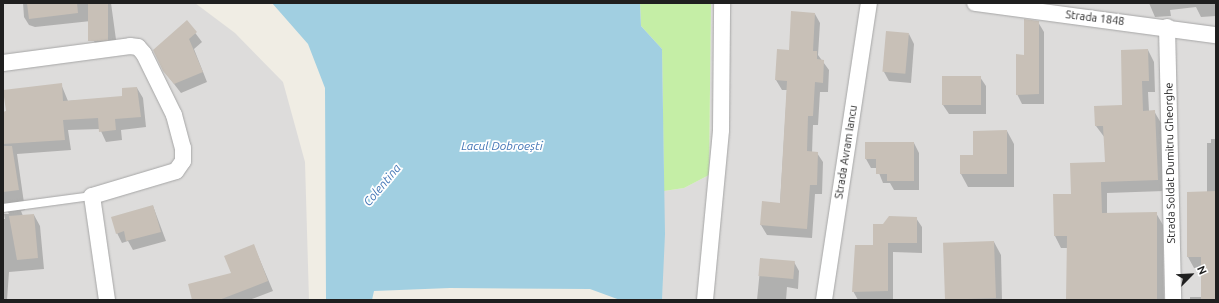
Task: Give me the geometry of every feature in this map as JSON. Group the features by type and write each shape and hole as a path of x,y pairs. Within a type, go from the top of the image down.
{"street":[{"path":"705,300 721,130 722,3"},
{"name":"Strada Avram Iancu","path":"824,300 869,3"},
{"name":"Strada 1848","path":"975,3 1216,34"},
{"name":"Strada Soldat Dumitru Gheorghe","path":"1166,27 1173,300"},
{"path":"3,63 130,46 138,47 144,54 174,115 183,148 182,161 176,171 92,196 107,300"}],"lane":[{"path":"3,208 92,196"}],"shaded area":[{"path":"3,3 195,3 235,33 283,82 305,162 309,300 3,300"},
{"path":"711,3 1216,3 1216,300 662,300 664,191 684,188 709,175"}],"green space":[{"path":"640,3 711,3 709,175 684,188 664,191 662,49 641,26"}],"water":[{"name":"Lacul Dobroești","path":"272,3 640,3 641,26 662,49 665,234 662,300 620,300 590,289 450,288 374,291 372,300 326,300 325,88 308,44"}],"building":[{"path":"27,3 77,3 78,13 29,19"},
{"path":"88,3 108,3 108,41 88,41"},
{"path":"791,11 815,13 813,51 817,51 817,59 824,60 823,83 815,82 813,116 808,116 807,151 818,152 817,185 810,185 807,229 760,225 762,201 780,203 787,81 775,80 777,49 789,50"},
{"path":"1024,19 1039,21 1039,94 1016,95 1016,54 1024,55"},
{"path":"187,20 197,32 189,39 203,72 174,84 163,71 153,50"},
{"path":"886,31 909,33 905,74 882,72"},
{"path":"1148,49 1149,81 1142,81 1143,111 1155,110 1158,180 1101,182 1102,213 1157,212 1157,300 1066,300 1067,236 1054,236 1053,194 1071,194 1070,163 1105,162 1103,126 1095,126 1094,106 1122,105 1121,50"},
{"path":"942,76 981,76 981,105 942,105"},
{"path":"62,83 63,101 122,96 122,88 137,87 141,117 115,119 116,130 99,132 98,118 63,120 65,140 3,144 3,112 6,111 3,90"},
{"path":"1007,130 1007,174 960,174 960,155 973,155 973,131"},
{"path":"865,142 914,142 914,181 887,181 887,174 876,174 876,159 865,159"},
{"path":"3,146 12,146 19,190 3,192"},
{"path":"1216,191 1216,300 1201,300 1201,257 1187,257 1187,192"},
{"path":"153,205 161,232 126,241 124,231 116,234 111,217"},
{"path":"34,214 38,258 17,260 9,216"},
{"path":"889,216 917,217 917,243 888,243 888,291 852,292 855,245 873,245 873,224 883,224"},
{"path":"994,241 996,298 945,300 943,243"},
{"path":"254,244 268,281 219,300 192,300 188,284 231,273 224,256"},
{"path":"760,258 795,261 793,279 758,276"}],"water label":[{"name":"Colentina","path":"382,185"}]}
